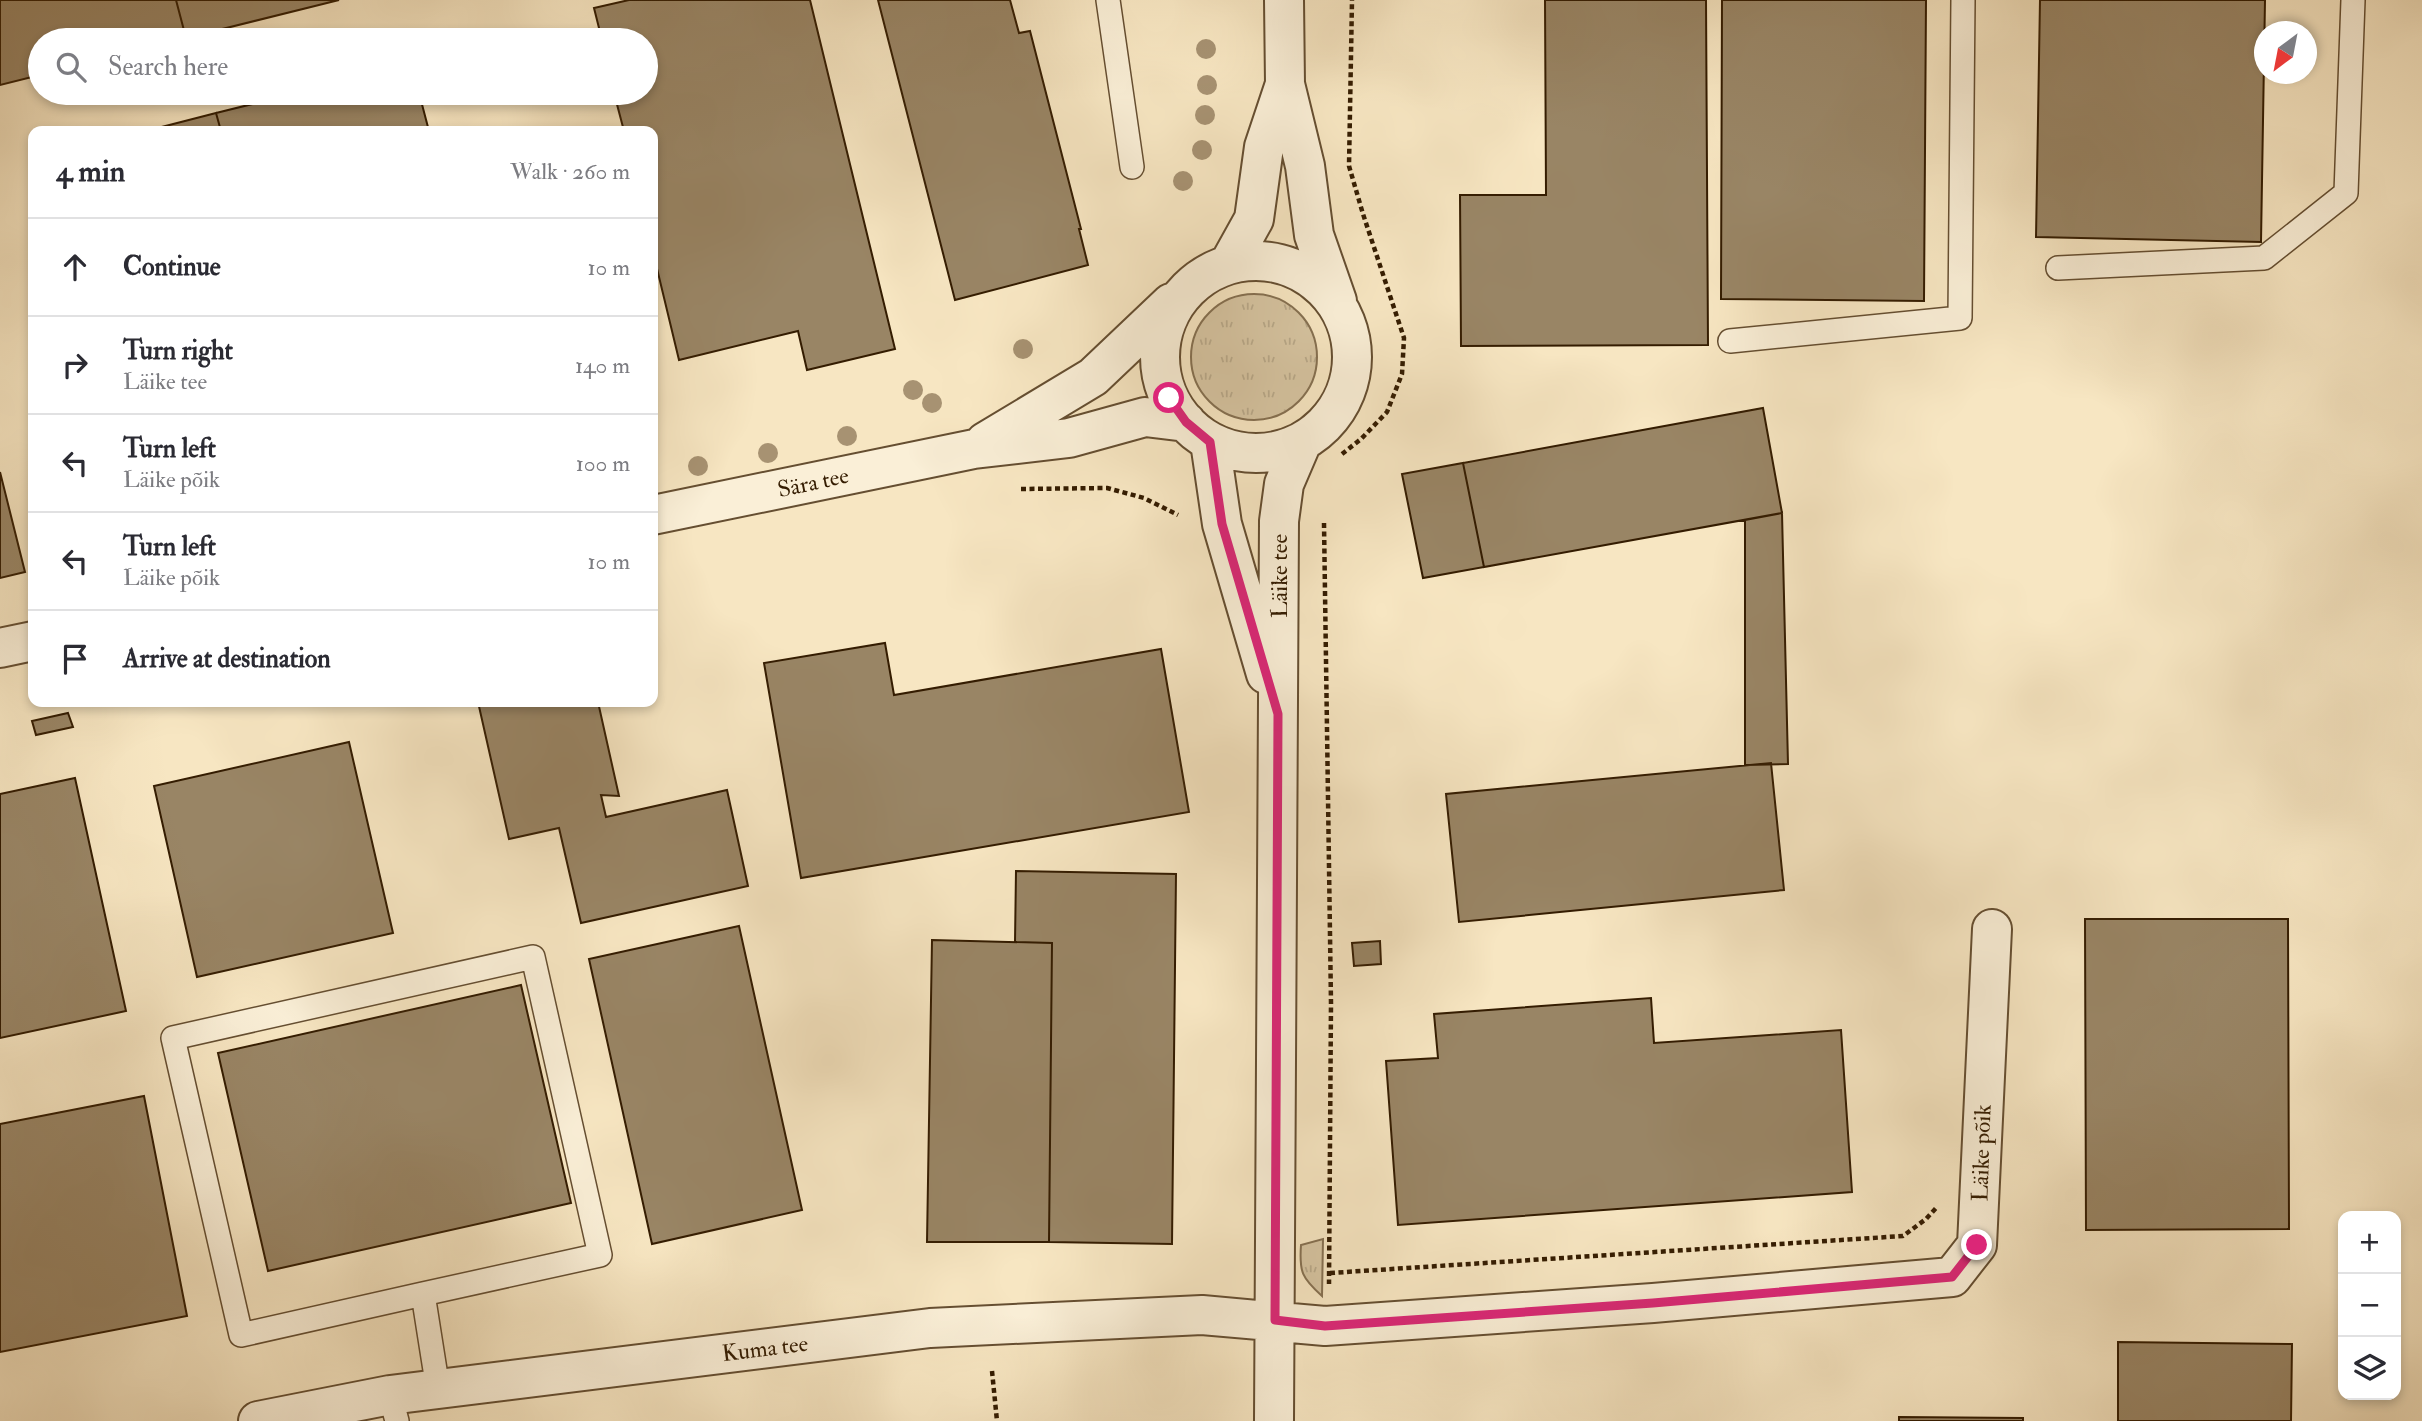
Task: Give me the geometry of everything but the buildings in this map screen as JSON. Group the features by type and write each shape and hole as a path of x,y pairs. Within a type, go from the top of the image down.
{"street":[{"path":"1284,0 1285,84 1305,166 1314,235 1350,336 1352,367 1344,397 1326,423 1318,451 1272,452 1240,452 1198,432 1169,398 1160,369 1161,340 1170,312 1188,287 1207,273 1229,264 1260,260 1291,267 1318,283 1339,306"},
{"path":"1229,264 1254,219 1264,146 1285,84"},
{"name":"Sära tee","path":"974,449 1093,377 1188,287"},
{"name":"Sära tee","path":"658,513 974,449 1069,438 1145,417 1198,432"},
{"name":"Läike tee","path":"1198,432 1278,714"},
{"name":"Läike tee","path":"1274,1421 1279,521 1284,484 1318,451"},
{"path":"0,648 28,642"},
{"name":"Läike põik","path":"1275,1320 1325,1326 1653,1303 1952,1277 1977,1245 1992,929"},
{"name":"Kuma tee","path":"258,1421 393,1408 438,1388 930,1328 1202,1315 1275,1320"}],"lane":[{"path":"1108,0 1132,167"},
{"path":"1730,341 1961,317 1963,0"},
{"path":"2059,268 2264,258 2346,193 2353,0"},
{"path":"533,957 600,1255 423,1294 241,1335 173,1038 533,957"},
{"path":"423,1294 438,1388"}],"path":[{"path":"1318,451 1361,439 1387,412 1402,374 1404,338 1349,166 1352,0"},
{"path":"1018,489 1107,488 1144,498 1191,522 1222,524"},
{"path":"1279,521 1324,520 1331,1003 1330,1273 1902,1236 1926,1219 1939,1204"},
{"path":"992,1371 997,1421"}],"green space":[{"path":"1254,294 1278,299 1299,312 1312,333 1317,357 1312,381 1299,402 1278,415 1254,420 1230,415 1209,402 1196,381 1191,357 1196,333 1209,312 1230,299"},
{"path":"1323,1239 1322,1296 1303,1274 1301,1245"}],"route":[{"path":"1169,398 1186,422 1210,442 1222,524 1278,714 1275,1320 1325,1326 1653,1303 1952,1277 1977,1245"}]}
